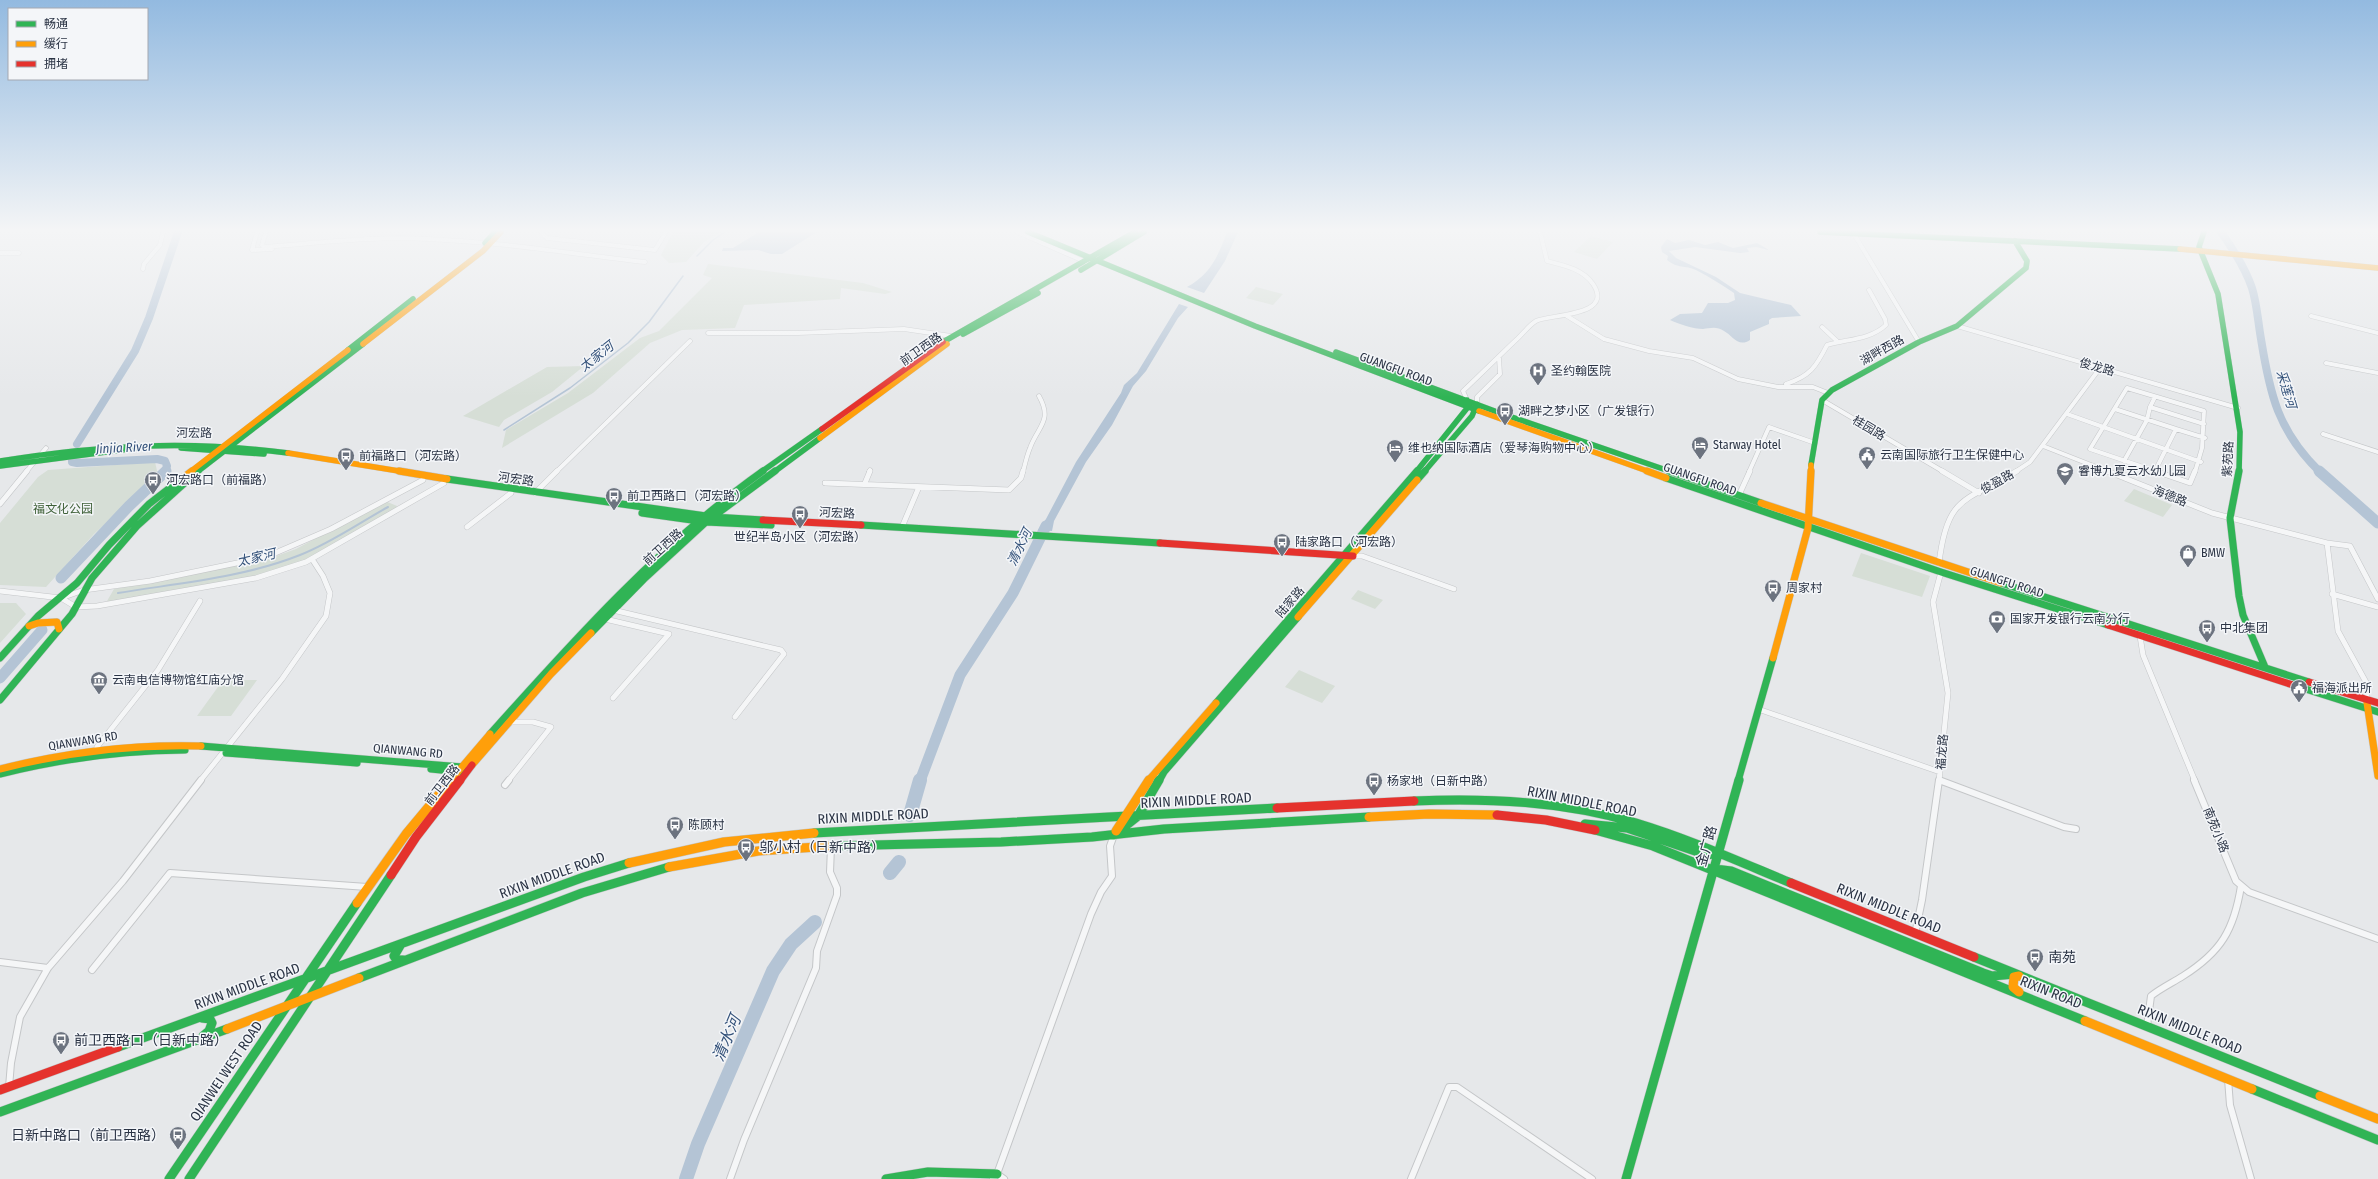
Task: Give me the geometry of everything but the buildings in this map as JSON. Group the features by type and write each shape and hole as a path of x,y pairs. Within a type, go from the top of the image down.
{"street":[{"path":"0,658 28,627 77,583 114,540 149,504 432,287"},
{"name":"前卫西路","path":"306,978 406,834 462,771 544,673 704,520 864,397 951,336 1043,287"},
{"name":"前卫西路","path":"704,520 713,517 941,348 1047,287"},
{"name":"GUANGFU ROAD","path":"1160,287 1255,326 1467,404 1938,563 2378,703"},
{"path":"1467,404 1463,391 1536,321 1578,313 1591,306 1596,300 1596,287"},
{"path":"1886,287 1919,342"},
{"name":"湖畔西路","path":"1822,400 1828,394 1919,342 1957,326 2003,287"},
{"name":"紫苑路","path":"2215,287 2218,294 2238,408 2241,454 2239,477 2230,518 2240,605 2265,668"},
{"path":"1778,387 1808,375 1821,360 1826,345 1857,339 1883,328 1886,325 1870,290"},
{"path":"1567,316 1593,334 1656,352 1686,356 1706,363 1738,379 1778,387 1813,387 1828,394"},
{"path":"2311,316 2378,333"},
{"name":"俊龙路","path":"1957,326 2238,408"},
{"path":"1822,327 1838,342"},
{"path":"708,333 826,332 904,328 926,329 951,336"},
{"path":"535,493 690,341"},
{"path":"1476,407 1477,397 1500,374 1499,358"},
{"path":"2326,363 2378,373"},
{"name":"俊盈路","path":"1938,563 1949,515 1957,506 2025,467 2043,446 2100,368"},
{"path":"2127,388 2155,396 2204,411 2205,438 2201,462 2190,484 2090,449 2127,388"},
{"path":"825,483 865,483 883,486 1009,490 1021,478 1030,447 1044,424 1045,408 1039,396"},
{"path":"2124,461 2147,420 2150,407 2155,396"},
{"path":"1807,520 1810,485 1809,477 1822,400"},
{"name":"桂园路","path":"1822,400 1979,493"},
{"name":"陆家路","path":"1114,835 1124,816 1160,768 1347,557 1442,442 1467,404"},
{"name":"GUANGFU ROAD","path":"1476,407 1808,528 2378,712"},
{"name":"陆家路","path":"1138,816 1164,772 1476,407"},
{"path":"2150,407 2204,424"},
{"path":"2115,409 2205,438"},
{"path":"2066,414 2166,451 2201,462"},
{"path":"1739,495 1768,427 1778,428 1814,443"},
{"path":"2155,471 2176,429"},
{"path":"2322,434 2378,452"},
{"name":"河宏路","path":"0,461 44,450 120,444 200,443 423,480 704,520 1030,536"},
{"name":"海德路","path":"2043,446 2212,513 2327,543 2350,546 2378,599"},
{"path":"0,700 59,629 76,607 84,590 137,526 225,447"},
{"name":"河宏路","path":"0,466 35,460 139,448 225,447 535,493 704,520"},
{"path":"0,504 44,450"},
{"path":"865,483 870,470"},
{"path":"60,598 84,590 150,581 266,557 318,535 423,480"},
{"path":"0,591 23,592 60,598 76,607 124,603 249,579 283,570 312,559 444,483"},
{"path":"902,527 919,486"},
{"path":"467,527 511,493"},
{"name":"河宏路","path":"713,517 902,527 1030,536"},
{"name":"金广路","path":"1626,1179 1792,591 1808,528 1807,520"},
{"path":"1030,536 1347,557 1362,556 1454,589"},
{"path":"2327,543 2332,594 2338,631 2367,684 2367,709 2378,776"},
{"path":"9,1087 11,1063 20,1017 48,968 123,881 224,750 282,679 326,616 330,593 323,576 312,559"},
{"name":"福龙路","path":"1915,934 1922,900 1939,780 1948,693 1941,644 1934,616 1933,602 1941,572"},
{"path":"2332,594 2378,607"},
{"path":"97,748 158,670 200,601"},
{"path":"611,609 781,650 784,654 734,717"},
{"name":"前卫西路","path":"308,998 462,771 510,722 551,674 605,619 611,609"},
{"path":"605,619 669,634 613,698"},
{"path":"28,627 38,623 57,622 59,629"},
{"name":"南苑小路","path":"2140,636 2144,655 2236,881 2257,896 2378,939"},
{"path":"1758,709 1940,772"},
{"path":"505,785 551,727 533,722 510,722"},
{"name":"QIANWANG RD","path":"0,769 60,754 97,748 148,745 224,750 462,771"},
{"name":"QIANWANG RD","path":"0,774 44,763 122,751 224,750"},
{"path":"1939,780 2064,827 2076,829"},
{"name":"RIXIN MIDDLE ROAD","path":"0,1090 326,970 618,865 716,844 759,836 1426,800 1521,802 1575,810 1633,823 1718,853 1915,934 2378,1119"},
{"path":"1575,810 1584,817 1584,821 1575,824"},
{"name":"RIXIN MIDDLE ROAD","path":"0,1112 308,998 582,893 668,867 758,851 830,847 1001,842 1114,835 1164,829 1430,814 1522,816 1575,824 1653,846 1713,870"},
{"path":"995,1176 1089,921 1101,892 1112,876 1113,868 1110,846 1114,835 1138,816"},
{"path":"1575,824 1616,825 1707,855 1718,853"},
{"path":"730,1179 744,1140 816,968 816,951 836,895 837,888 830,872 830,847"},
{"path":"1713,870 1718,868 1731,871 1992,976 2015,974 2023,976"},
{"name":"RIXIN ROAD","path":"1713,870 2020,993 2378,1140"},
{"path":"92,970 170,873 368,888"},
{"path":"2147,1026 2150,996 2206,960 2233,928 2241,886"},
{"path":"404,942 396,948 394,956 397,960 407,960"},
{"path":"0,962 48,968"},
{"path":"2020,993 2014,987 2012,981 2014,977 2023,976"},
{"name":"QIANWEI WEST ROAD","path":"169,1179 285,1006 306,978"},
{"path":"189,1179 308,998"},
{"path":"196,1040 209,1031 212,1023 207,1018 197,1018"},
{"path":"2228,1078 2230,1105 2251,1179"},
{"path":"1411,1179 1450,1087 1457,1087 1592,1179"},
{"path":"886,1179 928,1172 995,1176 1004,1179"}],"green space":[{"path":"703,287 876,287 892,292 885,294 841,288 840,299 744,305 735,328 682,330 650,343 593,393 502,448 506,430 568,393 640,338 659,331"},
{"path":"1256,287 1283,294 1273,305 1246,298"},
{"path":"584,366 552,392 504,420 499,427 463,416 547,367"},
{"name":"福文化公园","path":"155,462 158,475 94,534 46,587 0,585 0,523 38,477 48,470"},
{"path":"2134,489 2172,505 2163,517 2124,501"},
{"path":"385,501 397,506 396,509 327,549 303,561 282,569 259,576 210,586 113,602 107,601 114,589 268,559 296,549"},
{"path":"1861,553 1930,576 1922,597 1852,576"},
{"path":"1358,590 1383,600 1375,609 1351,599"},
{"path":"0,603 16,603 26,614 0,643"},
{"path":"1299,670 1335,686 1322,703 1285,687"},
{"path":"223,680 257,680 231,716 197,716"}],"water":[{"path":"1187,287 1208,287 1204,293"},
{"path":"1725,287 1731,287 1740,293 1791,305 1801,316 1772,318 1769,320 1769,324 1750,332 1750,340 1742,343 1719,328 1695,328 1670,320 1680,314 1702,313 1708,303 1728,303 1735,300 1734,293"},
{"path":"1179,304 1188,307 1178,318 1146,371 1133,386 1112,425 1086,462 1054,521 1052,531 1038,530 1046,519 1076,462 1121,393 1124,385 1137,373"}],"waterway":[{"name":"Jinjia River","path":"77,444 135,351 149,318 159,287"},
{"name":"太家河","path":"504,430 570,388 628,343 649,322 675,287"},
{"name":"采莲河","path":"2252,287 2268,378 2278,411 2294,442 2319,471"},
{"name":"Jinjia River","path":"72,458 72,462 77,463 157,459 165,461 167,466 165,472"},
{"name":"采莲河","path":"2319,471 2378,523"},
{"name":"Jinjia River","path":"61,578 129,506 165,472"},
{"name":"太家河","path":"118,593 210,579 278,563 323,545 388,507"},
{"name":"清水河","path":"920,781 960,675 1013,593 1046,526"},
{"name":"Jinjia River","path":"0,678 42,630"},
{"name":"清水河","path":"910,815 920,780"},
{"name":"清水河","path":"890,873 899,862"},
{"name":"清水河","path":"686,1179 698,1144 773,971 791,944 815,922"}],"traffic: fast":[{"path":"943,342 1039,287"},
{"path":"1161,287 1255,326 1479,411"},
{"path":"1811,465 1822,400 1832,390 1919,342 1957,326 2003,287"},
{"path":"2215,287 2218,294 2240,432 2239,477 2230,518 2239,596 2243,615 2265,667"},
{"path":"963,334 1038,293"},
{"path":"348,350 413,299"},
{"path":"0,700 72,614 92,578 137,526 207,463 244,437 363,344"},
{"path":"1336,352 1500,413 1761,503"},
{"path":"1216,703 1442,442 1468,407 1467,400"},
{"path":"1417,480 1472,416 1477,404"},
{"path":"490,734 542,676 596,620 681,538 737,490 822,429"},
{"path":"591,633 644,579 706,522 820,438"},
{"path":"0,461 73,450 144,444 214,445 288,453"},
{"path":"0,466 136,448"},
{"path":"181,448 264,454"},
{"path":"0,658 38,616 77,583 109,545 149,504 184,477"},
{"path":"1666,478 1941,572 2108,625"},
{"path":"447,479 713,517 763,520"},
{"path":"642,513 706,522 771,525"},
{"path":"861,525 1160,543"},
{"path":"2001,583 2309,682"},
{"path":"1114,835 1138,816 1164,772 1298,617"},
{"path":"1626,1179 1773,658"},
{"path":"2293,685 2378,712"},
{"path":"201,746 462,767 463,769"},
{"path":"0,774 46,763 115,753 185,750"},
{"path":"226,753 357,763"},
{"path":"431,769 461,772"},
{"path":"1414,801 1509,801 1541,804 1604,815 1635,822 1665,832 1791,883"},
{"path":"814,833 1277,808"},
{"path":"831,846 1001,842 1092,837 1164,829 1369,817"},
{"path":"1585,824 1627,828 1707,855 1718,853"},
{"path":"1595,830 1653,846 2085,1021"},
{"path":"118,1047 584,877 629,863"},
{"path":"359,978 582,893 669,867"},
{"path":"1715,869 1731,871 1983,973 1992,976 2015,974"},
{"path":"189,1179 391,875"},
{"path":"169,1179 285,1006 357,903"},
{"path":"401,944 394,956 397,960 403,960"},
{"path":"1974,957 2320,1096"},
{"path":"202,1018 210,1019 212,1023 209,1031 203,1036"},
{"path":"0,1112 227,1029"},
{"path":"2252,1089 2378,1140"},
{"path":"886,1179 928,1172 997,1174"}],"traffic: slow":[{"path":"363,344 437,287"},
{"path":"820,438 947,344"},
{"path":"184,477 348,350"},
{"path":"1479,411 1666,478"},
{"path":"288,453 447,479"},
{"path":"1773,658 1808,528 1811,465"},
{"path":"1298,617 1417,480"},
{"path":"1761,503 2001,583"},
{"path":"29,626 38,623 57,622 59,629"},
{"path":"472,765 551,674 591,633"},
{"path":"1116,831 1125,814 1148,781 1216,703"},
{"path":"2367,703 2378,776"},
{"path":"357,903 406,834 490,734"},
{"path":"0,769 52,756 99,748 148,745 201,746"},
{"path":"1369,817 1429,814 1497,815"},
{"path":"629,863 724,842 814,833"},
{"path":"669,867 758,851 831,846"},
{"path":"2019,976 2014,977 2013,987 2019,992"},
{"path":"227,1029 359,978"},
{"path":"2085,1021 2252,1089"},
{"path":"2320,1096 2378,1119"}],"traffic: jam":[{"path":"822,429 943,342"},
{"path":"763,520 861,525"},
{"path":"1160,543 1353,556"},
{"path":"2108,625 2293,685"},
{"path":"2309,682 2378,703"},
{"path":"391,875 416,837 472,765"},
{"path":"1277,808 1414,801"},
{"path":"1497,815 1522,816 1595,830"},
{"path":"1791,883 1974,957"},
{"path":"0,1090 118,1047"}],"place":[{"name":"圣约翰医院","path":"1538,386"},
{"name":"湖畔之梦小区（广发银行）","path":"1505,426"},
{"name":"Starway Hotel","path":"1700,460"},
{"name":"维也纳国际酒店（爱琴海购物中心）","path":"1395,463"},
{"name":"云南国际旅行卫生保健中心","path":"1867,470"},
{"name":"前福路口（河宏路）","path":"346,471"},
{"name":"睿博九夏云水幼儿园","path":"2065,486"},
{"name":"河宏路口（前福路）","path":"153,495"},
{"name":"前卫西路口（河宏路）","path":"614,511"},
{"name":"世纪半岛小区（河宏路）","path":"800,529"},
{"name":"陆家路口（河宏路）","path":"1282,557"},
{"name":"BMW","path":"2188,568"},
{"name":"周家村","path":"1773,603"},
{"name":"国家开发银行云南分行","path":"1997,634"},
{"name":"中北集团","path":"2207,643"},
{"name":"云南电信博物馆红庙分馆","path":"99,695"},
{"name":"福海派出所","path":"2299,703"},
{"name":"杨家地（日新中路）","path":"1374,796"},
{"name":"陈顾村","path":"675,840"},
{"name":"邬小村（日新中路）","path":"746,862"},
{"name":"南苑","path":"2035,972"},
{"name":"前卫西路口（日新中路）","path":"61,1055"},
{"name":"日新中路口（前卫西路）","path":"178,1150"}]}
